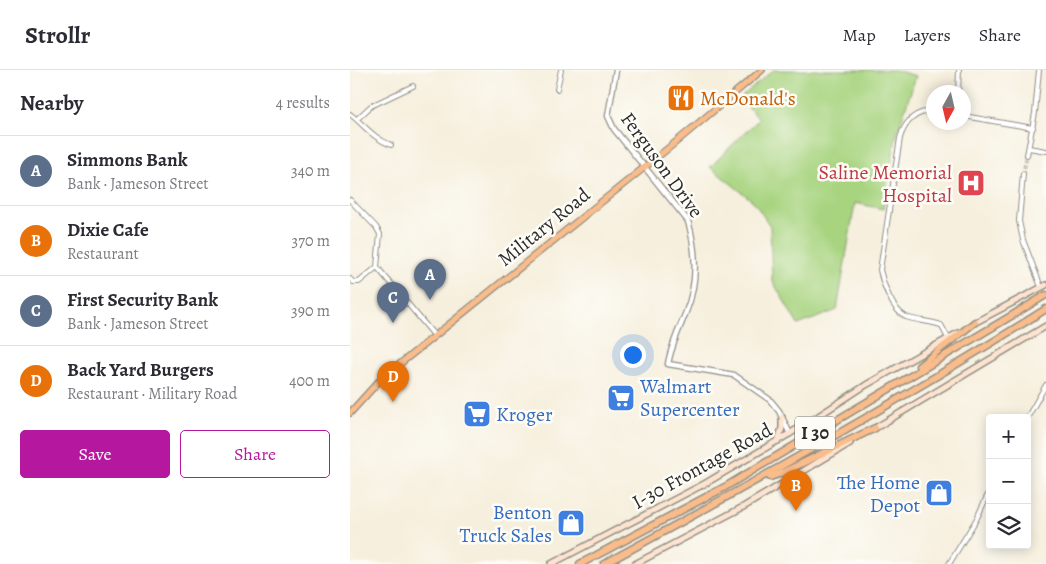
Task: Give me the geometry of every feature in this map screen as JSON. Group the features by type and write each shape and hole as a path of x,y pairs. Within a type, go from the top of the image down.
{"highway":[{"name":"I 30","path":"580,564 725,487 1046,295"},
{"name":"I 30","path":"604,564 760,480 995,342 1046,309"},
{"path":"900,382 975,322"},
{"path":"760,480 782,473 875,428"}],"main road":[{"path":"750,79 752,70"},
{"name":"Military Road","path":"350,413 379,381 434,335 646,167 762,70"},
{"name":"I-30 Frontage Road","path":"551,564 706,482 790,434 866,385 975,322 1044,286"},
{"path":"635,564 745,506 1046,326"},
{"path":"778,440 782,428 782,417"}],"street":[{"path":"557,89 561,70"},
{"name":"Ferguson Drive","path":"616,70 608,116 614,129 688,221 694,250 694,284 685,314 673,343 668,364 734,375 770,400 782,417 790,434"},
{"path":"958,85 959,70"},
{"path":"1027,155 1033,128 1039,70"},
{"path":"357,119 371,106 413,86"},
{"path":"926,111 908,120 900,138 880,270 884,286 900,313 914,319 941,325 948,338"},
{"path":"350,114 370,134 380,141 391,145"},
{"path":"971,117 1033,128"},
{"path":"1028,148 1046,151"},
{"path":"1023,174 1019,221 1023,240 1044,286"},
{"path":"350,200 376,227 380,234 376,267 359,282 353,282 350,279"},
{"path":"376,267 434,335"},
{"path":"1029,414 1046,385"},
{"path":"948,564 976,520 986,499"}],"green space":[{"path":"773,70 895,70 916,76 896,137 883,209 855,203 837,310 798,325 772,280 770,226 754,202 710,167 759,119 740,98"}],"tunnel":[{"path":"1023,174 1027,155"}],"place":[{"name":"McDonald's","path":"681,98"},
{"name":"Saline Memorial Hospital","path":"971,183"},
{"name":"Simmons Bank","path":"430,300"},
{"name":"First Security Bank","path":"393,323"},
{"name":"Walmart Supercenter","path":"621,398"},
{"name":"Back Yard Burgers","path":"393,402"},
{"name":"Kroger","path":"477,414"},
{"name":"The Home Depot","path":"939,493"},
{"name":"Dixie Cafe","path":"796,511"},
{"name":"Benton Truck Sales","path":"571,523"}]}
